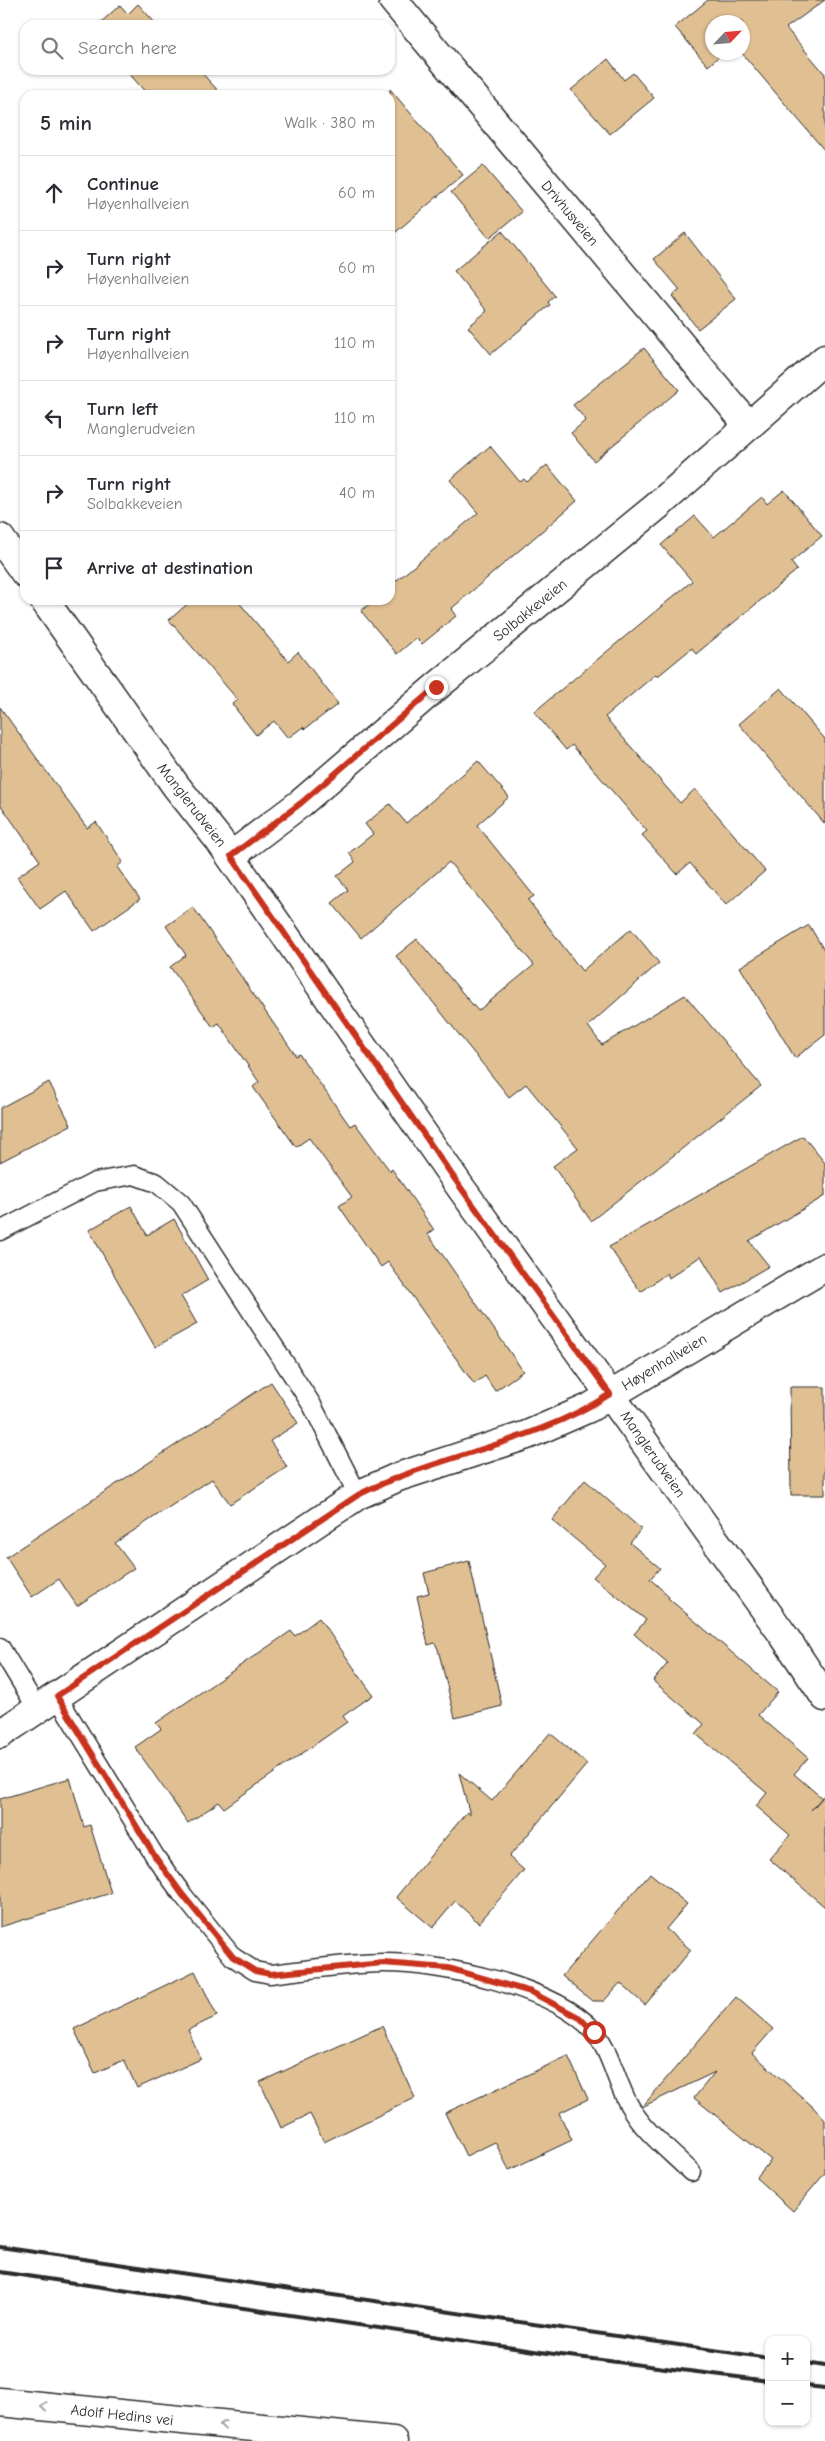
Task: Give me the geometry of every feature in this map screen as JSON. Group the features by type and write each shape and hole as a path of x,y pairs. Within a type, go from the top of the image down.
{"main road":[{"name":"Drivhusveien","path":"393,0 748,424"},
{"name":"Solbakkeveien","path":"231,856 301,803 436,687 656,507 748,424 825,359"},
{"path":"0,538 20,566"},
{"name":"Manglerudveien","path":"48,605 176,786 231,856 461,1188 784,1636 825,1698"},
{"name":"Høyenhallveien","path":"0,1734 358,1495 398,1477 527,1435 589,1408 825,1267"},
{"name":"Adolf Hedins vei","path":"0,2402 393,2441"}],"lane":[{"path":"0,1230 96,1182 110,1177 134,1175 168,1190 182,1202 194,1219 312,1405 358,1495"},
{"path":"0,1647 48,1703 156,1858 233,1957 255,1971 270,1974 383,1963 448,1968 531,1992 580,2018 594,2032 629,2105 643,2126 691,2172"}],"building":[{"path":"708,0 825,0 786,28 825,74 825,151 748,60 750,60 750,15 705,15 705,60 715,60 708,66 675,27"},
{"path":"138,4 152,20 104,20 120,5 128,14"},
{"path":"608,59 624,80 633,73 654,98 610,134 571,90"},
{"path":"130,75 204,75 217,90 144,90"},
{"path":"395,95 463,175 395,233"},
{"path":"483,166 522,212 489,238 451,192"},
{"path":"502,231 555,296 548,302 550,305 491,354 468,327 487,311 454,271"},
{"path":"685,233 736,299 698,329 672,296 680,290 654,259"},
{"path":"644,348 679,390 594,461 571,433 586,420 573,405"},
{"path":"490,446 520,482 524,479 527,482 547,465 577,501 451,609 456,616 422,644 416,638 397,654 361,611 368,605 395,605 395,582 478,513 450,480"},
{"path":"784,490 822,536 791,562 797,570 696,654 692,648 658,676 656,674 605,717 680,803 695,789 765,871 726,905 690,863 677,874 642,835 647,831 572,745 566,750 534,712 692,581 661,545 695,516 714,537 762,497 767,504"},
{"path":"186,605 241,605 288,661 298,652 338,704 305,729 303,727 288,738 274,721 256,735 232,704 238,700 169,620"},
{"path":"781,688 825,739 825,824 739,724"},
{"path":"0,707 87,828 96,822 123,862 117,867 140,899 94,931 66,891 40,909 17,877 40,861 0,804"},
{"path":"478,761 509,797 477,825 534,896 528,900 582,971 631,929 659,963 588,1026 602,1045 685,995 761,1086 591,1221 553,1166 578,1148 526,1084 509,1097 396,956 417,939 478,1011 534,965 449,862 361,938 332,903 348,890 337,876 355,862 349,853 373,834 365,824 390,804 406,823"},
{"path":"193,907 296,1056 299,1054 350,1126 355,1123 390,1171 392,1169 434,1230 428,1234 523,1371 495,1391 485,1376 474,1384 388,1262 381,1267 339,1206 352,1197 309,1138 296,1147 253,1087 259,1082 219,1023 213,1027 170,967 186,955 166,926"},
{"path":"809,925 825,952 825,1035 795,1058 740,967"},
{"path":"49,1082 71,1125 0,1162 0,1108"},
{"path":"803,1136 825,1163 825,1196 749,1241 769,1266 723,1293 701,1256 669,1278 667,1273 641,1292 609,1247"},
{"path":"131,1206 147,1235 174,1219 208,1280 181,1296 197,1324 155,1347 89,1230"},
{"path":"271,1382 298,1423 270,1441 287,1467 230,1504 212,1479 186,1496 115,1543 134,1568 77,1606 59,1579 32,1597 6,1557"},
{"path":"790,1387 825,1387 825,1495 791,1495"},
{"path":"585,1480 641,1529 630,1543 660,1568 650,1579 669,1596 668,1598 778,1692 758,1715 808,1758 794,1774 822,1798 825,1794 825,1907 769,1859 790,1835 756,1806 767,1793 696,1734 704,1724 653,1681 668,1663 634,1634 646,1620 593,1577 605,1564 552,1520"},
{"path":"469,1561 502,1706 455,1718 438,1649 435,1643 428,1645 417,1596 429,1593 424,1573"},
{"path":"319,1618 373,1695 343,1716 347,1722 224,1808 219,1802 188,1823 135,1747 161,1729 156,1723 291,1631 295,1636"},
{"path":"550,1733 587,1764 509,1857 524,1870 479,1923 455,1901 433,1928 396,1897 467,1812 470,1815 459,1773 492,1801"},
{"path":"70,1778 84,1827 90,1825 111,1893 0,1927 0,1799"},
{"path":"650,1873 687,1904 666,1929 691,1950 645,2005 620,1983 604,2001 592,2001 562,1976"},
{"path":"195,1971 217,2016 188,2030 201,2059 137,2088 124,2060 95,2073 74,2029"},
{"path":"736,1997 773,2029 752,2053 812,2106 825,2120 825,2173 793,2211 756,2178 771,2160 694,2098 715,2072 642,2107"},
{"path":"382,2026 415,2098 324,2142 310,2114 281,2128 260,2082"},
{"path":"568,2056 588,2099 559,2113 572,2140 509,2170 495,2142 466,2156 445,2113"}],"railway":[{"path":"0,2247 765,2357"},
{"path":"0,2272 561,2355 765,2380"},
{"path":"810,2364 825,2366"},
{"path":"810,2386 825,2388"}],"route":[{"path":"436,687 301,803 231,856 461,1188 610,1394 589,1408 527,1435 445,1460 380,1484 358,1495 57,1696 156,1858 182,1894 233,1957 255,1971 270,1974 383,1963 448,1968 531,1992 580,2018 594,2032"}]}
